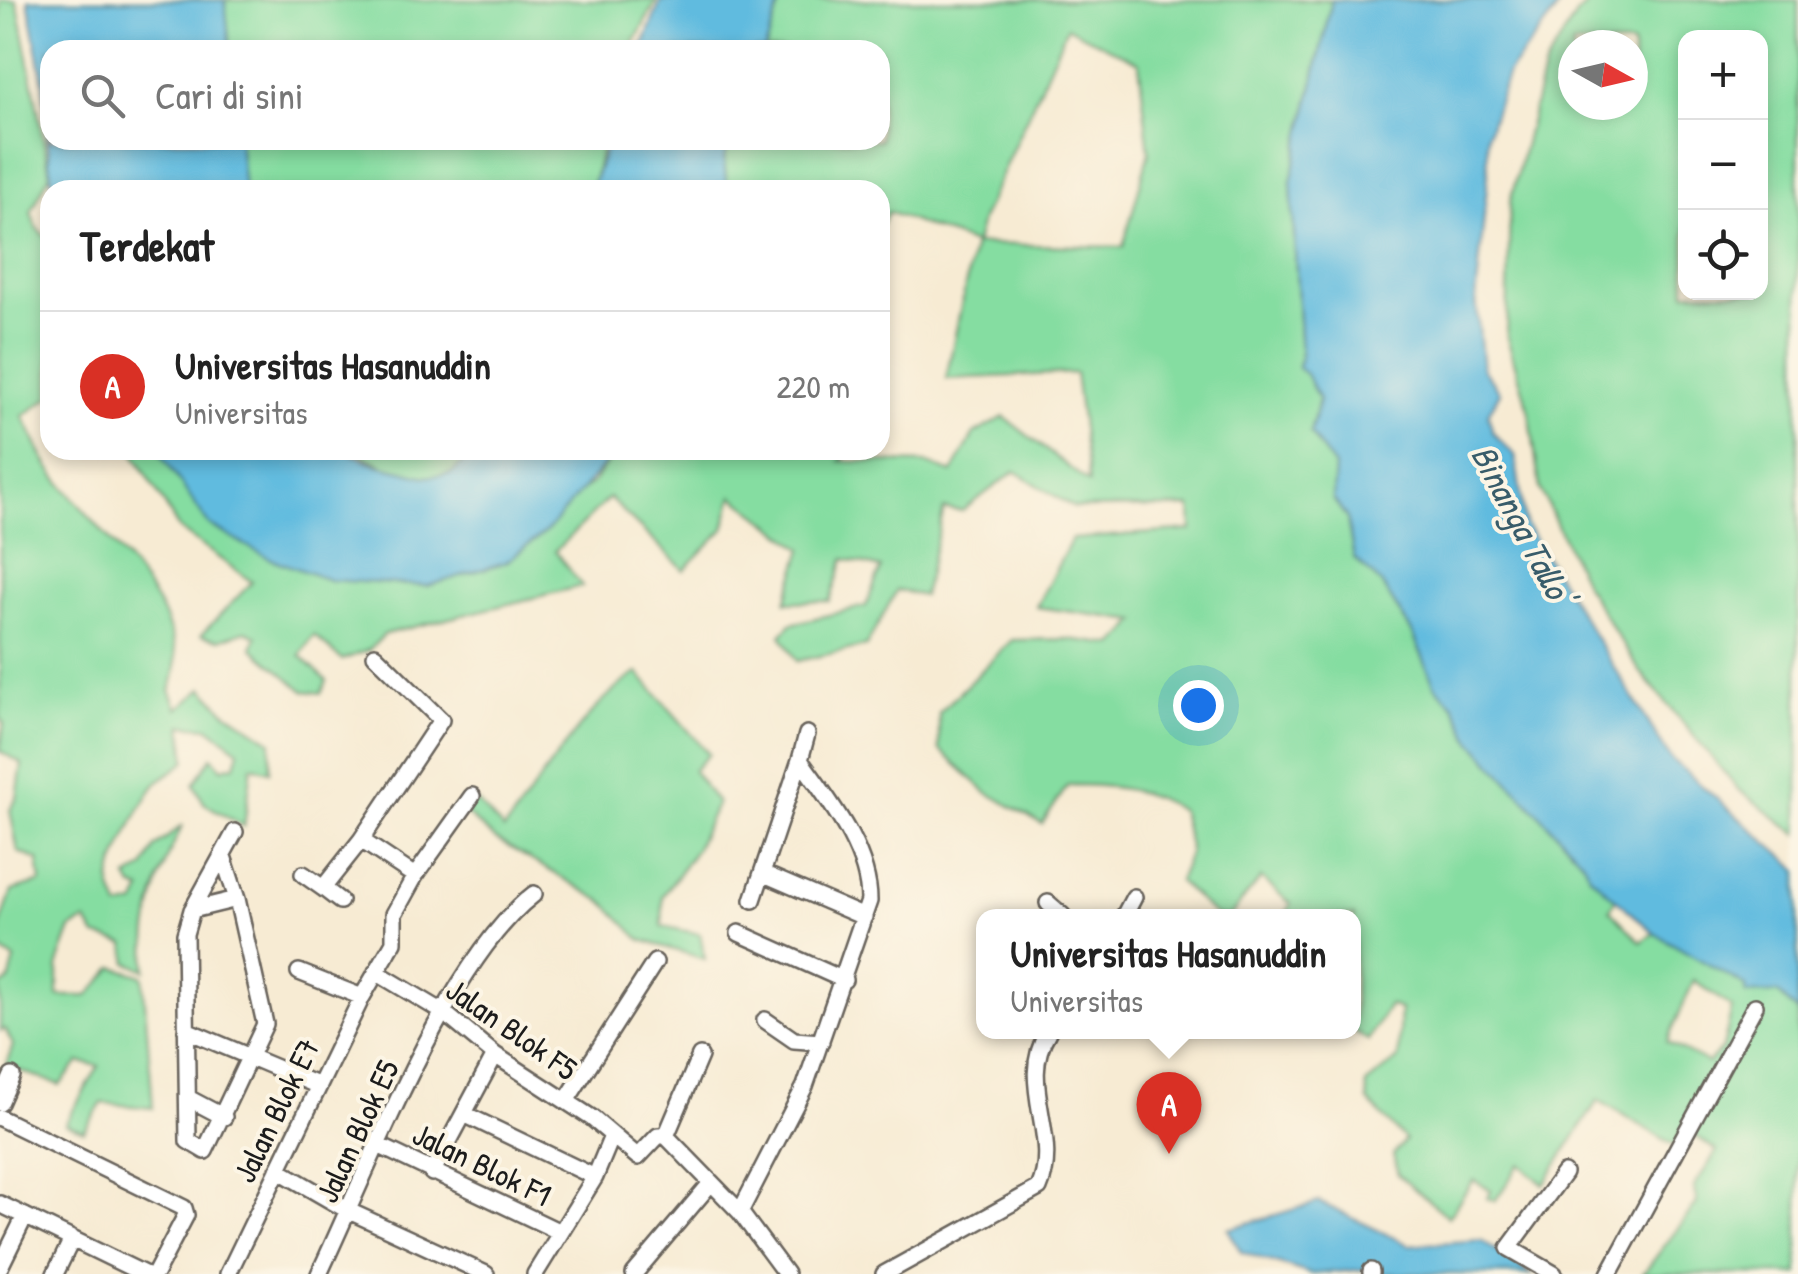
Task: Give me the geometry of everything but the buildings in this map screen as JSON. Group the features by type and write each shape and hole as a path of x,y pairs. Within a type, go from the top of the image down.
{"street":[{"path":"323,888 440,726 438,714 376,655"},
{"path":"752,900 807,734"},
{"path":"740,1212 805,1086 844,980 869,887 841,818 800,760"},
{"name":"Jalan Blok E7","path":"228,1274 362,997 394,942 394,914 415,876 472,796"},
{"path":"223,856 265,1021 252,1059 205,1151 188,1141 185,934 192,910 235,832"},
{"path":"361,840 415,876"},
{"path":"762,872 864,917"},
{"path":"303,874 340,901"},
{"name":"Jalan Blok E5","path":"320,1274 443,1012 508,916 534,894"},
{"path":"1128,909 1134,898"},
{"path":"192,910 237,899"},
{"path":"1048,904 1054,909"},
{"path":"739,933 844,980"},
{"path":"566,1101 654,962"},
{"path":"298,972 362,997"},
{"name":"Jalan Blok F5","path":"376,972 443,1012 495,1055 612,1136"},
{"path":"187,989 202,1037"},
{"path":"1609,1274 1755,1006"},
{"path":"764,1020 794,1040 821,1042"},
{"path":"186,1030 319,1086"},
{"path":"884,1274 1038,1188 1047,1155 1034,1085 1046,1039"},
{"path":"432,1172 495,1055"},
{"path":"666,1136 700,1056"},
{"path":"0,1103 12,1076"},
{"path":"188,1098 224,1117"},
{"path":"464,1114 595,1177"},
{"path":"0,1118 184,1208 186,1214 155,1274"},
{"path":"535,1274 595,1177 612,1136 642,1158 658,1136 666,1136 740,1212 786,1274"},
{"name":"Jalan Blok F1","path":"380,1146 560,1232"},
{"path":"278,1170 350,1210 486,1274"},
{"path":"1554,1274 1510,1248 1564,1173"},
{"path":"634,1274 712,1184"},
{"path":"0,1204 144,1274"},
{"path":"0,1267 25,1216"},
{"path":"55,1274 72,1239"}],"green space":[{"path":"0,0 16,0 40,121 40,150 45,150 50,174 47,180 40,180 40,194 31,212 40,231 40,404 23,416 40,450 40,460 45,460 157,603 171,632 176,661 170,690 178,709 203,688 225,711 271,741 270,771 252,766 244,827 204,803 194,784 212,757 222,768 235,765 239,750 208,727 182,725 186,760 150,792 128,833 112,876 119,908 136,904 142,890 133,887 128,878 144,868 155,847 183,825 155,895 146,970 128,963 125,944 96,936 86,921 71,929 58,964 58,996 88,996 114,967 143,976 153,1108 102,1103 84,1131 65,1124 99,1066 79,1062 60,1085 6,1066 13,1045 5,1029 0,1031 0,986 9,982 15,960 0,950 0,926 12,891 41,882 38,860 18,852 10,810 17,798 22,764 0,751 4,723 0,717"},
{"path":"211,0 657,0 635,40 219,40"},
{"path":"781,0 1332,0 1291,182 1301,353 1298,367 1306,373 1319,400 1310,433 1335,467 1333,499 1347,518 1354,558 1381,583 1413,634 1435,686 1454,705 1471,740 1585,864 1590,876 1616,897 1610,910 1641,942 1654,933 1757,992 1778,993 1798,1012 1798,1274 1643,1274 1697,1203 1694,1187 1717,1151 1686,1129 1674,1145 1598,1100 1544,1185 1520,1164 1495,1201 1487,1198 1491,1191 1474,1180 1448,1217 1398,1175 1393,1155 1405,1140 1368,1101 1366,1084 1398,1059 1400,1009 1389,1005 1368,1040 1361,1036 1361,909 1288,909 1291,904 1261,878 1236,909 1208,909 1178,881 1190,851 1181,811 1168,803 1127,789 1068,785 1042,824 986,792 939,749 939,713 1012,640 1068,639 1114,645 1137,621 1036,607 1072,539 1192,530 1191,507 1074,508 1015,471 962,511 944,509 923,596 897,590 866,646 797,661 781,635 791,624 866,606 881,568 844,559 830,601 786,602 803,549 733,496 724,529 684,570 609,498 555,551 582,586 385,634 369,650 342,660 314,635 300,655 327,681 321,693 304,691 252,648 257,636 246,631 219,640 201,635 252,582 179,529 138,460 165,460 384,581 428,586 592,484 609,460 926,463 952,473 974,434 1004,417 1089,483 1075,373 946,379 974,244 890,213 890,180 726,180 727,150 890,150 890,40 768,40","holes":["1067,27 1139,62 1149,152 1123,247 975,244 981,220","1694,980 1732,1008 1723,1048 1708,1063 1667,1042"]},
{"path":"1592,0 1798,0 1798,835 1737,788 1639,670 1585,585 1540,489 1529,410 1507,338 1510,202 1544,68 1558,45 1558,120 1648,120 1648,30 1567,30"},
{"path":"239,150 601,150 594,180 243,180"},
{"path":"373,460 468,460 445,479 398,473"},
{"path":"638,673 709,754 693,771 717,803 695,850 663,896 662,926 700,934 705,959 641,940 604,902 495,839 458,807 477,802 504,830 584,721"}],"water":[{"path":"28,0 225,0 229,40 40,40 40,66"},
{"path":"661,0 781,0 768,40 645,40"},
{"name":"Binanga Tallo'","path":"1332,0 1564,0 1508,73 1487,135 1488,175 1476,299 1483,369 1500,392 1488,414 1493,433 1515,455 1525,524 1671,759 1798,869 1798,1012 1778,993 1746,994 1746,986 1654,933 1590,876 1585,864 1471,740 1454,705 1435,686 1413,633 1381,583 1354,558 1347,518 1333,499 1335,467 1310,433 1319,400 1306,374 1298,368 1301,353 1291,182"},
{"path":"49,150 240,150 243,180 51,180"},
{"path":"605,150 727,150 726,180 594,180"},
{"path":"165,460 366,460 426,477 452,473 466,460 608,460 548,530 506,562 428,586 329,580 271,559 209,525"},
{"path":"1319,1202 1409,1245 1481,1240 1531,1274 1378,1274 1370,1269 1311,1274 1241,1252 1228,1229"}],"place":[{"name":"Universitas Hasanuddin","path":"1169,1154"}]}
